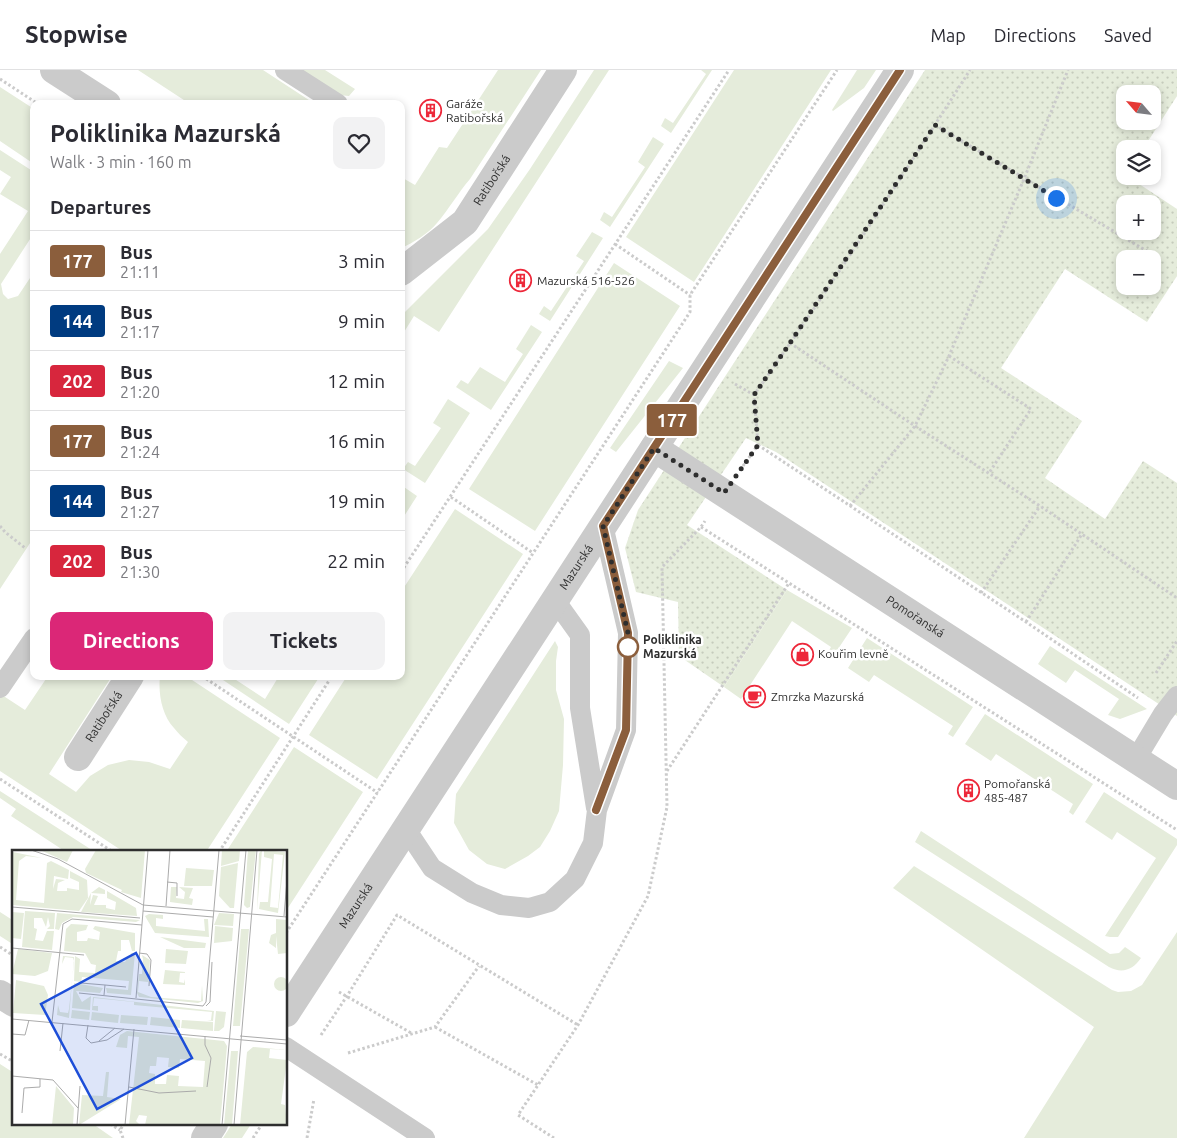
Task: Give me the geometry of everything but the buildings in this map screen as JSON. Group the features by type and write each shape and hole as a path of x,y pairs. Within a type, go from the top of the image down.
{"street":[{"path":"54,70 101,100"},
{"name":"Ratibořská","path":"405,269 465,222 563,70"},
{"name":"Mazurská","path":"288,1010 900,70"},
{"name":"Pomořanská","path":"654,448 1177,786"},
{"name":"Ratibořská","path":"78,757 127,680"},
{"path":"0,994 12,1002"}],"lane":[{"path":"285,70 332,100"},
{"path":"596,810 626,730 628,633 603,526"},
{"path":"406,829 432,868 472,893 501,905 529,908 550,902 575,879 593,843 596,810 580,708 580,635 555,600"},
{"path":"0,688 30,644"},
{"path":"1136,759 1163,714 1177,696"},
{"path":"288,1048 425,1138"}],"path":[{"path":"405,566 729,70"},
{"path":"288,930 690,312 690,295 837,70"},
{"path":"554,1138 518,1115 578,1025 648,896 667,807 662,567 701,527 758,445 754,395 970,70"},
{"path":"850,506 915,426 949,356 1068,70"},
{"path":"0,79 32,100"},
{"path":"935,125 1145,250"},
{"path":"615,244 690,295"},
{"path":"790,343 1177,598"},
{"path":"949,356 1031,409 989,473"},
{"path":"758,445 1163,714"},
{"path":"451,497 533,553"},
{"path":"981,593 1040,506"},
{"path":"0,526 25,548"},
{"path":"701,527 1177,830"},
{"path":"1026,622 1082,534"},
{"path":"667,772 789,582"},
{"path":"1155,674 1177,641"},
{"path":"208,680 378,793"},
{"path":"220,850 329,680"},
{"path":"0,779 110,850"},
{"path":"305,1060 397,916 578,1025"},
{"path":"0,947 12,955"},
{"path":"340,1056 435,1028 479,966"},
{"path":"347,996 414,1034"},
{"path":"435,1028 538,1085"},
{"path":"0,1054 12,1061"},
{"path":"307,1138 315,1092"},
{"path":"113,1126 120,1130 123,1138"},
{"path":"120,1130 123,1126"},
{"path":"254,1138 261,1126"}],"green space":[{"path":"138,70 263,70 309,100 302,100 184,100"},
{"path":"300,70 325,70 355,89 349,96 339,95"},
{"path":"498,70 541,70 470,179 441,218 434,227 416,241 405,246 405,179 415,185 439,147 447,148"},
{"path":"594,70 609,70 439,332 414,316 405,331 405,312 488,229 530,169"},
{"path":"701,70 712,70 671,133 661,126 665,118 673,123 706,74"},
{"path":"734,70 831,70 694,282 626,237"},
{"path":"857,70 876,70 864,88 833,111 832,110"},
{"path":"925,70 1177,70 1177,96 1161,121 1161,85 1116,85 1116,130 1155,130 1149,140 1116,140 1116,185 1141,185 1156,195 1116,195 1116,240 1161,240 1161,198 1177,209 1177,276 1147,322 1065,269 1001,368 1082,421 1045,478 1105,519 1143,461 1177,483 1177,716 776,452 746,438 687,525 787,590 724,687 679,656 678,602 636,592 625,548 638,510"},
{"path":"0,87 30,106 30,161 0,141"},
{"path":"653,137 664,144 610,227 600,220 604,212 612,217 645,167 638,162"},
{"path":"0,150 30,169 30,239 1,284 3,294 8,299 18,296 30,278 30,543 0,589 0,254 28,211 0,194 11,177 0,170"},
{"path":"592,232 603,238 550,321 539,314 544,306 551,311 584,261 576,256"},
{"path":"614,263 680,306 535,531 469,489"},
{"path":"531,325 542,332 491,410 456,387 461,380 468,384 480,367 505,382 523,354 516,349"},
{"path":"669,361 683,368 616,452 610,448"},
{"path":"448,399 470,413 425,483 405,470 405,466 408,462 415,466 441,428 433,423"},
{"path":"405,488 417,496 405,515"},
{"path":"455,509 523,554 377,779 309,735 344,680 405,680 405,586"},
{"path":"787,590 852,628 832,658 827,654 831,647 792,621 741,699 724,687"},
{"path":"867,638 973,707 953,737 948,734 953,726 874,675 869,682 848,668"},
{"path":"555,641 558,647 556,690 564,719 559,811 540,847 505,869 487,864 469,850 454,823 456,794"},
{"path":"1050,646 1147,709 1120,719 1108,715 1119,699 1075,670 1066,683 1038,664"},
{"path":"45,680 109,680 49,774 76,792 90,776 108,765 129,760 149,762 170,769 188,742 166,717 160,697 160,680 192,680 280,738 207,850 121,850 0,771 0,698 2,695 25,710"},
{"path":"223,680 236,680 265,699 277,680 317,680 289,724"},
{"path":"985,714 1093,784 1073,815 1069,812 1073,804 996,754 991,761 965,744"},
{"path":"294,747 363,792 288,908 288,850 227,850"},
{"path":"0,791 92,850 63,850 11,816 16,809 0,798"},
{"path":"1104,792 1177,839 1177,845 1118,937 1105,936 1156,858 1117,832 1112,840 1085,822"},
{"path":"921,831 1110,954 1119,953 1125,947 1141,958 1127,970 1109,967 915,842"},
{"path":"914,866 1118,992 1131,991 1142,985 1177,932 1177,1138 1024,1138 1094,1027 893,888"},
{"path":"0,912 12,920 12,944 0,936"},
{"path":"0,1064 12,1072 12,1126 96,1126 113,1138 0,1138"},
{"path":"231,1126 250,1126 242,1138 223,1138"}],"bus line":[{"name":"177","path":"596,810 626,730 628,633 603,526 900,70"}],"place":[{"name":"Garáže Ratibořská","path":"430,111"},
{"name":"Mazurská 516-526","path":"521,281"},
{"name":"Poliklinika Mazurská","path":"628,647"},
{"name":"Kouřim levně","path":"802,654"},
{"name":"Zmrzka Mazurská","path":"755,697"},
{"name":"Pomořanská 485-487","path":"968,791"}],"route":[{"path":"628,647 628,653 628,633 603,526 654,448 724,493 758,445 754,395 935,125 1056,198"}]}
